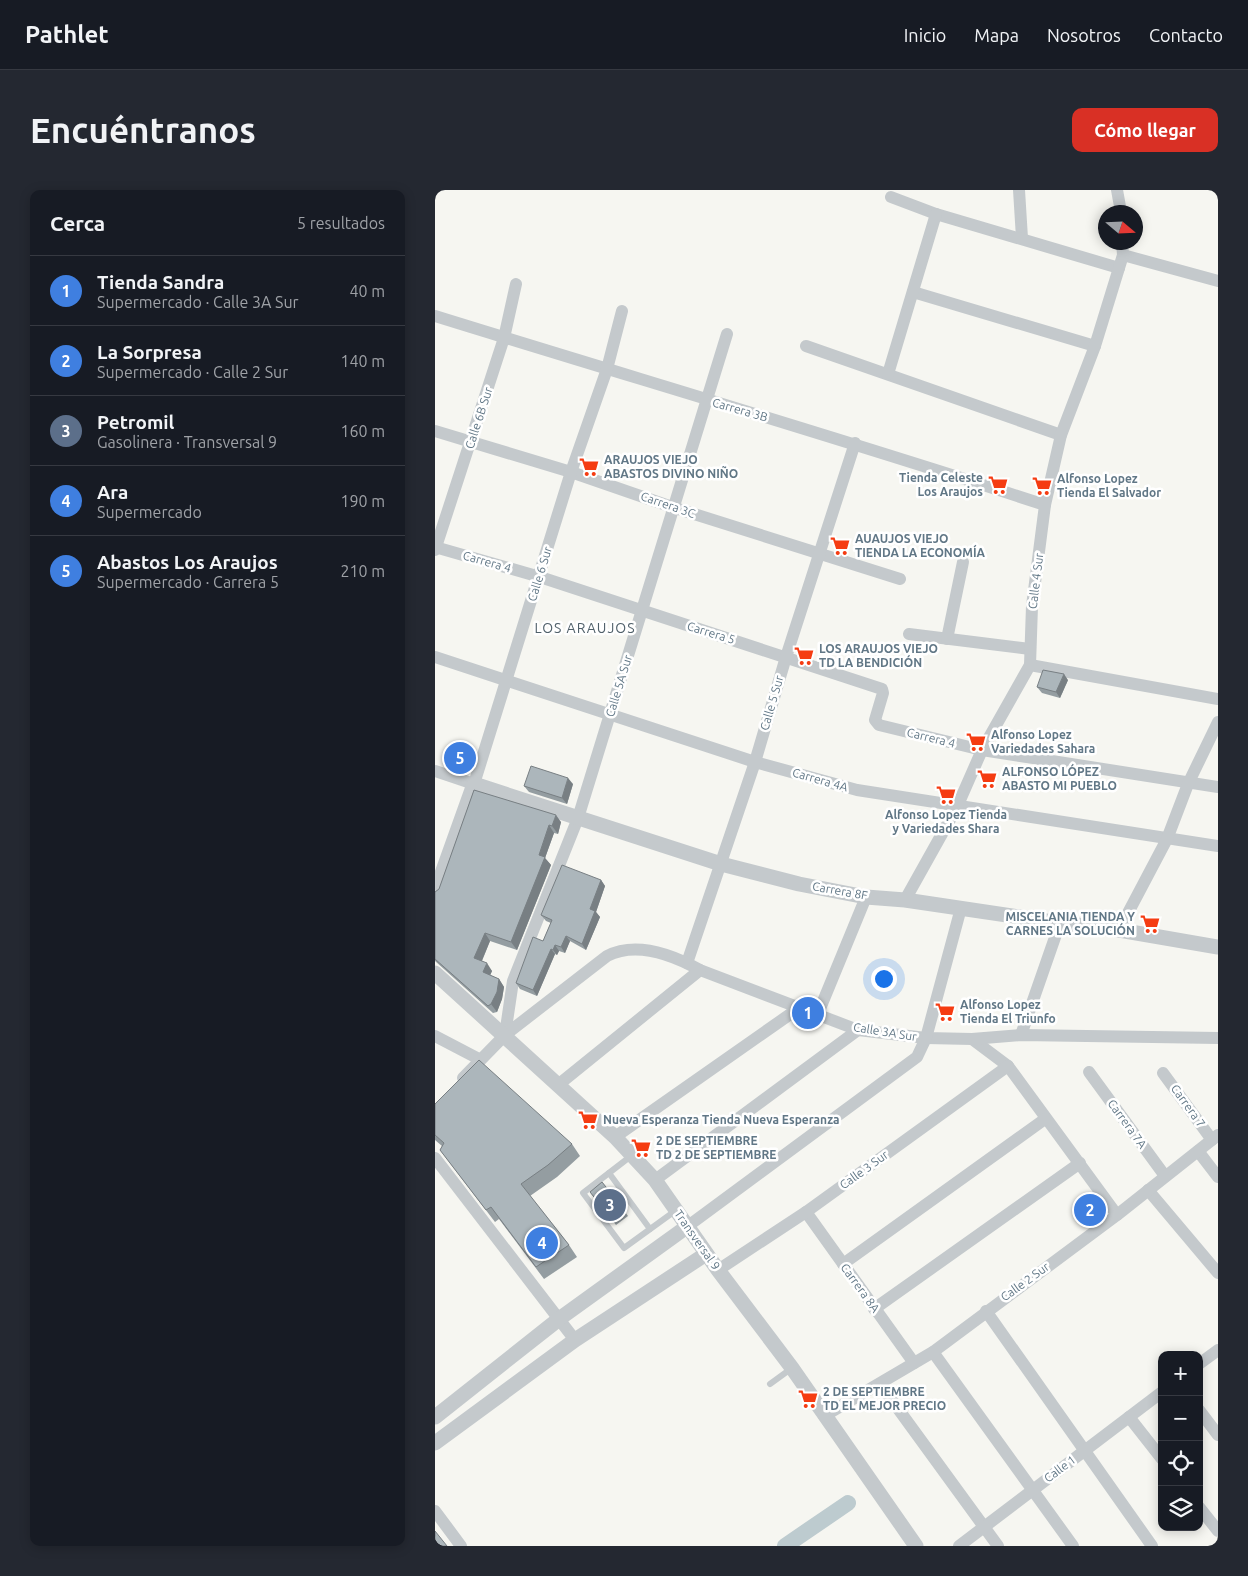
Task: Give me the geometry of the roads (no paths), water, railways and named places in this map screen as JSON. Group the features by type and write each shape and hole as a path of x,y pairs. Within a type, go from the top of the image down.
{"street":[{"path":"1019,190 1022,238"},
{"path":"1117,190 1120,205"},
{"path":"891,197 936,214 1119,268"},
{"path":"888,374 936,214"},
{"name":"Calle 4 Sur","path":"905,900 957,807 982,750 1030,665 1032,606 1045,505 1061,434 1095,346 1119,268 1122,250"},
{"path":"1125,250 1218,281"},
{"name":"Calle 6B Sur","path":"435,548 505,338 516,284"},
{"path":"913,292 1095,346"},
{"name":"Calle 6 Sur","path":"435,893 474,784 540,577 571,472 607,369 622,310"},
{"name":"Carrera 3B","path":"435,316 707,400 855,443 1045,505"},
{"name":"Calle 5A Sur","path":"505,1035 513,981 578,818 672,507 727,334"},
{"path":"806,346 1061,434"},
{"name":"Carrera 3C","path":"435,432 571,472 672,507 900,579"},
{"name":"Calle 5 Sur","path":"687,963 755,762 786,657 855,443"},
{"name":"Carrera 4","path":"435,548 540,577"},
{"path":"947,639 963,562"},
{"name":"Carrera 5","path":"540,577 641,612 882,689 883,692 875,720 879,725"},
{"path":"909,634 1030,649"},
{"name":"Carrera 4A","path":"435,657 755,762 857,790 1218,846"},
{"path":"1030,665 1218,700"},
{"path":"1119,930 1167,839 1188,784 1218,722"},
{"name":"Carrera 4","path":"879,725 982,750 1188,784 1218,787"},
{"path":"435,771 474,784"},
{"name":"Carrera 8F","path":"474,784 721,864 799,884 865,897 905,900 1119,930 1218,948"},
{"path":"817,1016 865,897"},
{"path":"435,1417 559,1319 917,1058 926,1038 961,908"},
{"path":"1021,1035 1060,923"},
{"name":"Calle 3A Sur","path":"454,1089 479,1059 505,1035 607,956 620,950 637,948 687,963 700,970 817,1016 858,1030 926,1038 972,1039 1021,1035 1218,1038"},
{"path":"559,1085 700,970"},
{"name":"Transversal 9","path":"435,973 615,1137 655,1180 718,1270 792,1368 916,1546"},
{"path":"615,1137 799,1008"},
{"path":"655,1180 858,1030"},
{"path":"435,1036 479,1059"},
{"path":"972,1039 1008,1066 1117,1215"},
{"name":"Calle 3 Sur","path":"718,1270 806,1212 1008,1066"},
{"name":"Carrera 7A","path":"1089,1072 1165,1176"},
{"name":"Carrera 7","path":"1163,1073 1215,1137"},
{"path":"843,1264 1045,1118"},
{"name":"Calle 2 Sur","path":"824,1416 933,1352 1117,1215 1215,1137"},
{"path":"1198,1150 1218,1177"},
{"path":"435,1158 575,1340"},
{"path":"875,1309 1079,1163"},
{"path":"1148,1190 1218,1273"},
{"name":"Carrera 8A","path":"806,1212 914,1363"},
{"path":"435,1443 575,1340 707,1254"},
{"path":"986,1311 1152,1546"},
{"path":"1203,1361 1218,1350"},
{"path":"933,1352 1073,1546"},
{"path":"880,1384 998,1546"},
{"name":"Calle 1","path":"959,1546 1158,1395"},
{"path":"1203,1415 1218,1435"},
{"path":"1129,1417 1158,1454"},
{"path":"435,1511 461,1546"},
{"path":"1203,1512 1218,1531"}],"lane":[{"path":"632,1155 583,1193 624,1248 676,1210"},
{"path":"609,1173 650,1228"},
{"path":"770,1384 792,1368"}],"waterway":[{"path":"785,1546 848,1503"}],"place":[{"name":"ARAUJOS VIEJO ABASTOS DIVINO NIÑO","path":"589,467"},
{"name":"Tienda Celeste Los Araujos","path":"998,485"},
{"name":"Alfonso Lopez Tienda El Salvador","path":"1042,486"},
{"name":"AUAUJOS VIEJO TIENDA LA ECONOMÍA","path":"840,546"},
{"name":"LOS ARAUJOS VIEJO TD LA BENDICIÓN","path":"804,656"},
{"name":"Alfonso Lopez Variedades Sahara","path":"976,742"},
{"name":"Abastos Los Araujos","path":"460,758"},
{"name":"ALFONSO LÓPEZ ABASTO MI PUEBLO","path":"987,779"},
{"name":"Alfonso Lopez Tienda y Variedades Shara","path":"946,795"},
{"name":"MISCELANIA TIENDA Y CARNES LA SOLUCIÓN","path":"1150,924"},
{"name":"Alfonso Lopez Tienda El Triunfo","path":"945,1012"},
{"name":"Tienda Sandra","path":"808,1013"},
{"name":"Nueva Esperanza Tienda Nueva Esperanza","path":"588,1120"},
{"name":"2 DE SEPTIEMBRE TD 2 DE SEPTIEMBRE","path":"641,1148"},
{"name":"Petromil","path":"610,1205"},
{"name":"La Sorpresa","path":"1090,1210"},
{"name":"Ara","path":"542,1243"},
{"name":"2 DE SEPTIEMBRE TD EL MEJOR PRECIO","path":"808,1399"}],"district":[{"name":"LOS ARAUJOS","path":"585,628"}]}
